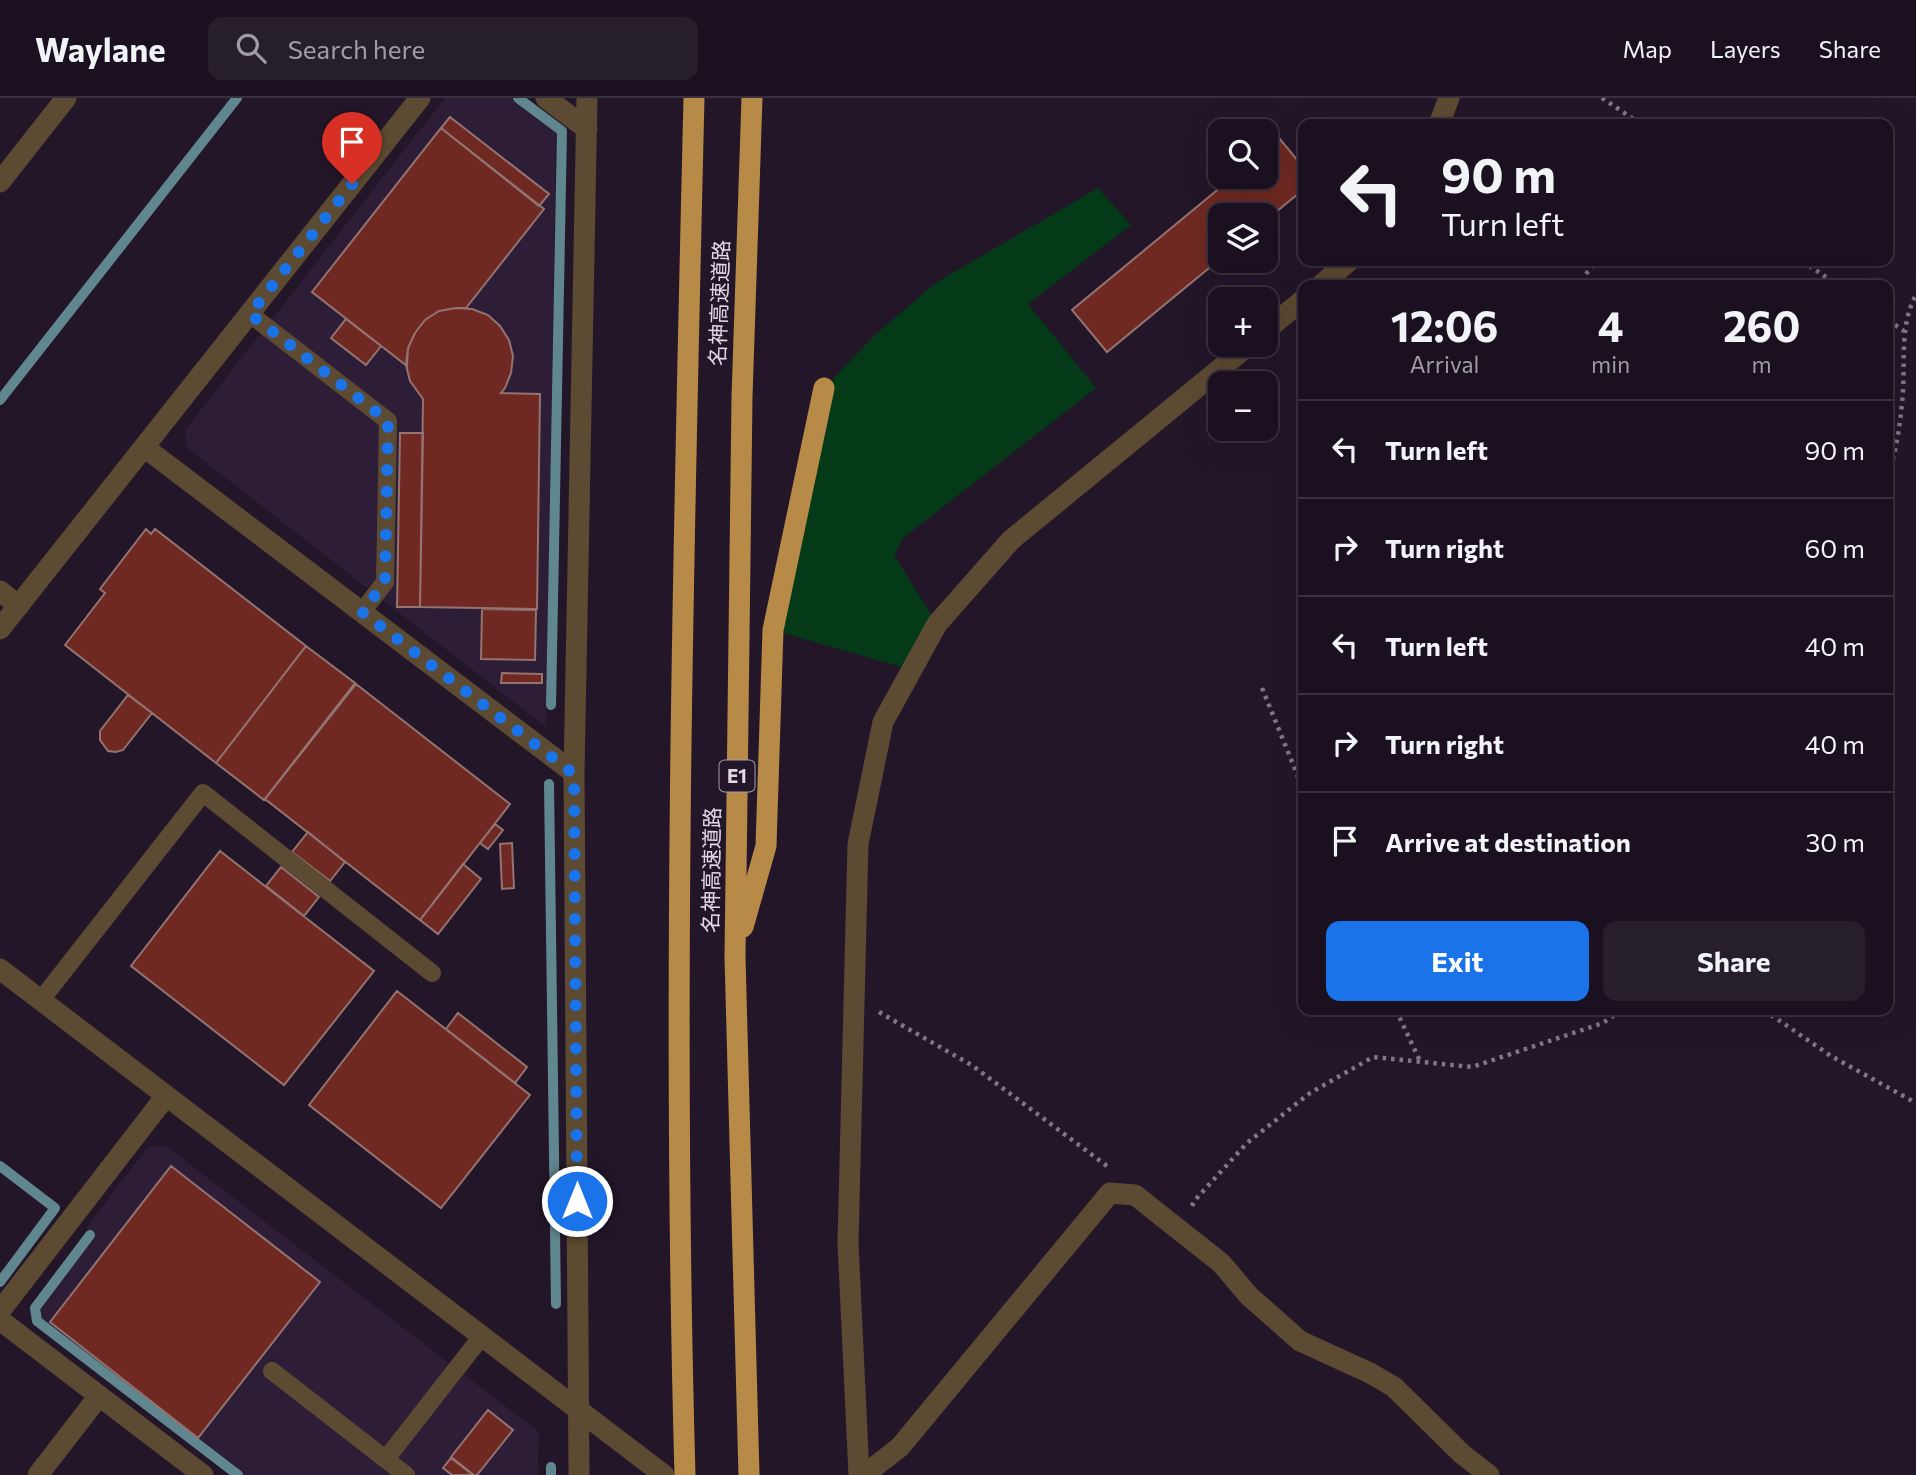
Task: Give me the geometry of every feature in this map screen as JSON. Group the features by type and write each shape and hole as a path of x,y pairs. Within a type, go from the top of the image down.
{"highway":[{"name":"名神高速道路","path":"685,1475 678,1124 685,486 694,98"},
{"name":"名神高速道路","path":"749,1465 735,957 741,397 752,98"},
{"path":"735,957 766,846 773,630 824,388"}],"street":[{"path":"0,182 66,98"},
{"path":"0,629 420,98"},
{"path":"546,98 587,129"},
{"path":"579,1475 574,774 587,98"},
{"path":"1441,119 1449,98"},
{"path":"1327,280 1343,266"},
{"path":"1278,320 1298,304"},
{"path":"862,1475 848,1243 858,844 883,722 937,624 1011,540 1234,357"},
{"path":"144,447 574,774"},
{"path":"0,591 19,606"},
{"path":"0,969 664,1475"},
{"path":"0,1311 166,1096"},
{"path":"862,1475 900,1447 1110,1193 1135,1195 1221,1263 1250,1296 1300,1341 1394,1387 1462,1454 1489,1475"},
{"path":"0,1320 203,1475"},
{"path":"38,1475 99,1396"}],"lane":[{"path":"250,314 388,421 385,582 362,612"},
{"path":"41,1000 203,793 432,973"},
{"path":"386,1459 482,1336"},
{"path":"272,1371 406,1475"}],"path":[{"path":"1602,98 1634,119"},
{"path":"1586,274 1592,266"},
{"path":"1810,266 1830,280"},
{"path":"1893,460 1903,392 1904,331 1916,295"},
{"path":"1893,323 1904,331"},
{"path":"1262,688 1298,777"},
{"path":"854,998 973,1066 1121,1177 1135,1195"},
{"path":"1398,1015 1421,1062"},
{"path":"1179,1231 1195,1200 1247,1143 1310,1093 1373,1056 1472,1067 1603,1023 1614,1015"},
{"path":"1771,1015 1831,1056 1916,1103"}],"shaded area":[{"path":"445,98 510,98 556,133 546,727 186,447 185,430"},
{"path":"165,1145 539,1432 538,1475 242,1475 40,1320 38,1311 96,1235 86,1228 148,1147"}],"green space":[{"path":"1098,188 1131,225 1028,304 1096,388 903,538 894,555 937,624 912,670 773,630 824,388 876,334 937,282"}],"building":[{"path":"450,117 549,194 539,206 441,128"},
{"path":"441,128 544,209 466,308 439,311 425,320 408,348 407,366 312,292"},
{"path":"1279,138 1298,161 1298,194 1278,210 1278,203 1208,203 1208,269 1107,352 1072,310 1218,189 1278,189"},
{"path":"472,309 488,315 500,326 509,340 513,356 511,373 501,393 540,394 537,609 420,607 423,399 410,381 406,365 408,348 425,320 439,311"},
{"path":"346,319 381,346 366,365 331,338"},
{"path":"400,433 423,433 420,607 397,607"},
{"path":"146,529 151,534 155,529 306,646 216,763 65,645 105,593 100,589"},
{"path":"482,609 536,610 535,660 481,659"},
{"path":"306,646 355,683 264,800 216,763"},
{"path":"502,673 542,674 542,683 501,683"},
{"path":"356,684 510,804 420,920 265,799"},
{"path":"128,695 152,713 123,750 108,751 100,740 100,731"},
{"path":"495,824 503,830 488,849 480,843"},
{"path":"308,832 345,862 330,881 292,852"},
{"path":"512,843 514,888 502,889 500,844"},
{"path":"220,851 374,971 284,1085 131,966"},
{"path":"463,864 481,879 438,934 420,920"},
{"path":"281,867 319,897 304,916 266,886"},
{"path":"397,991 530,1095 441,1208 309,1105"},
{"path":"458,1013 527,1067 515,1083 446,1029"},
{"path":"171,1166 320,1282 198,1438 50,1322"},
{"path":"488,1410 513,1430 477,1475 474,1475 451,1457"},
{"path":"451,1458 473,1475 452,1475 443,1468"}],"waterway":[{"path":"0,400 237,98"},
{"path":"518,98 562,131 551,705"},
{"path":"549,784 556,1304"},
{"path":"0,1166 55,1208 0,1282"},
{"path":"90,1235 35,1308 37,1321 238,1475"},
{"path":"551,1467 551,1475"}],"route":[{"path":"352,184 250,314 388,421 385,582 362,612 574,774 577,1201"}]}
